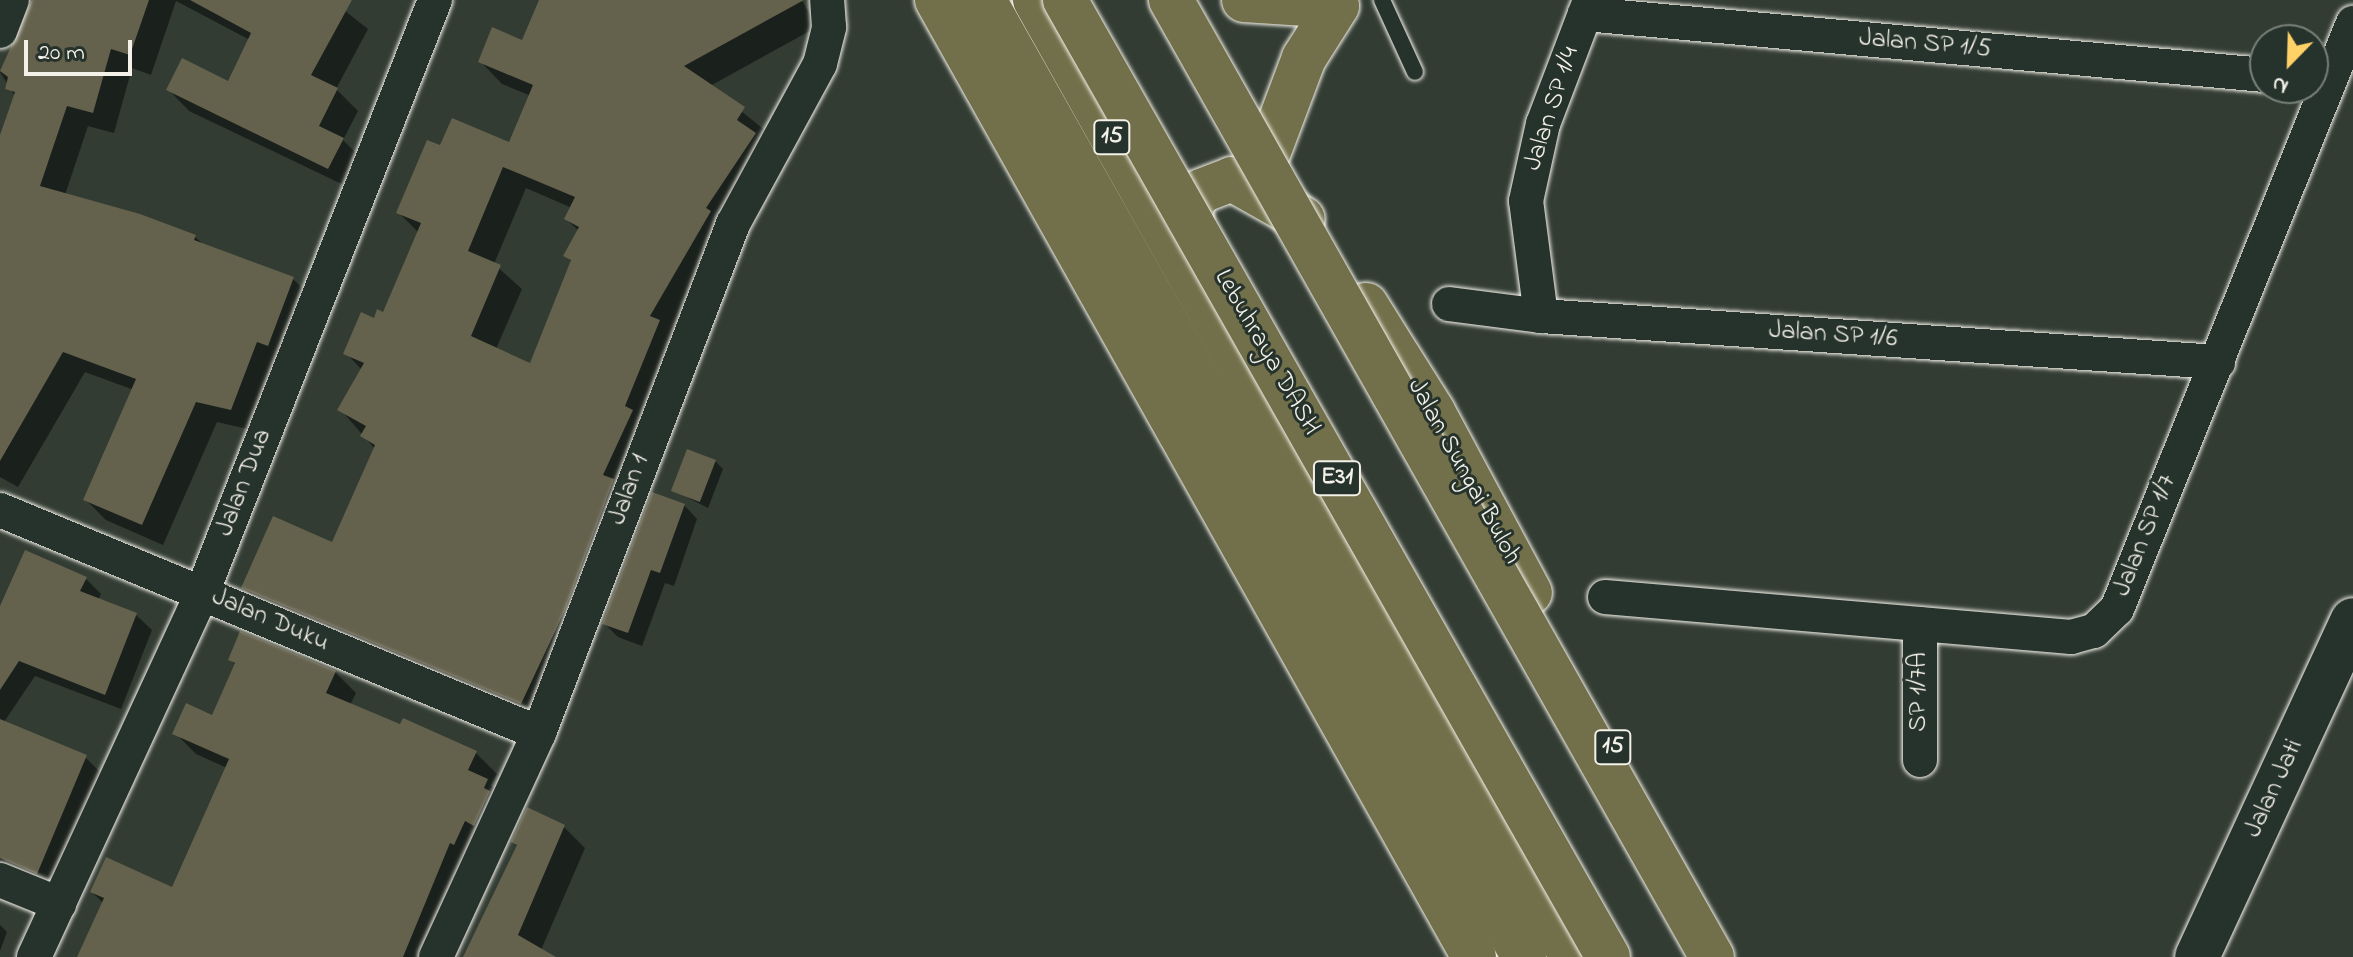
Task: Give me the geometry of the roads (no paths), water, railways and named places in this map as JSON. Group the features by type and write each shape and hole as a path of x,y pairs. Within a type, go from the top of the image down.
{"highway":[{"path":"937,0 1474,957"},
{"path":"984,0 1524,957"},
{"name":"15","path":"1035,0 1572,957"},
{"name":"Lebuhraya DASH","path":"1065,0 1608,957"},
{"path":"1171,0 1712,957"},
{"name":"Jalan Sungai Buloh","path":"1178,0 1433,412 1726,957"},
{"path":"1244,0 1343,3"},
{"path":"1269,151 1304,58 1343,3"},
{"path":"1189,274 1191,204 1201,191 1232,179 1317,227"}],"street":[{"path":"0,31 12,0"},
{"name":"Jalan Dua","path":"34,957 202,593 435,0"},
{"name":"Jalan SP 1/5","path":"1587,7 2249,73"},
{"name":"Jalan SP 1/4","path":"1541,316 1526,201 1543,124 1587,7"},
{"name":"Jalan 1","path":"436,957 539,733 733,224 820,64 828,14"},
{"name":"Jalan SP 1/7","path":"2329,69 2353,23"},
{"name":"Jalan SP 1/7","path":"1605,597 2071,637 2094,631 2117,609 2218,362 2314,104"},
{"name":"Jalan SP 1/6","path":"1449,304 1541,316 2218,362"},
{"name":"Jalan Duku","path":"0,510 539,733"},
{"name":"SP 1/7A","path":"1920,624 1920,760"},
{"name":"Jalan Jati","path":"2197,957 2348,643"},
{"path":"0,880 59,904"}],"lane":[{"path":"1382,0 1415,72"}]}
